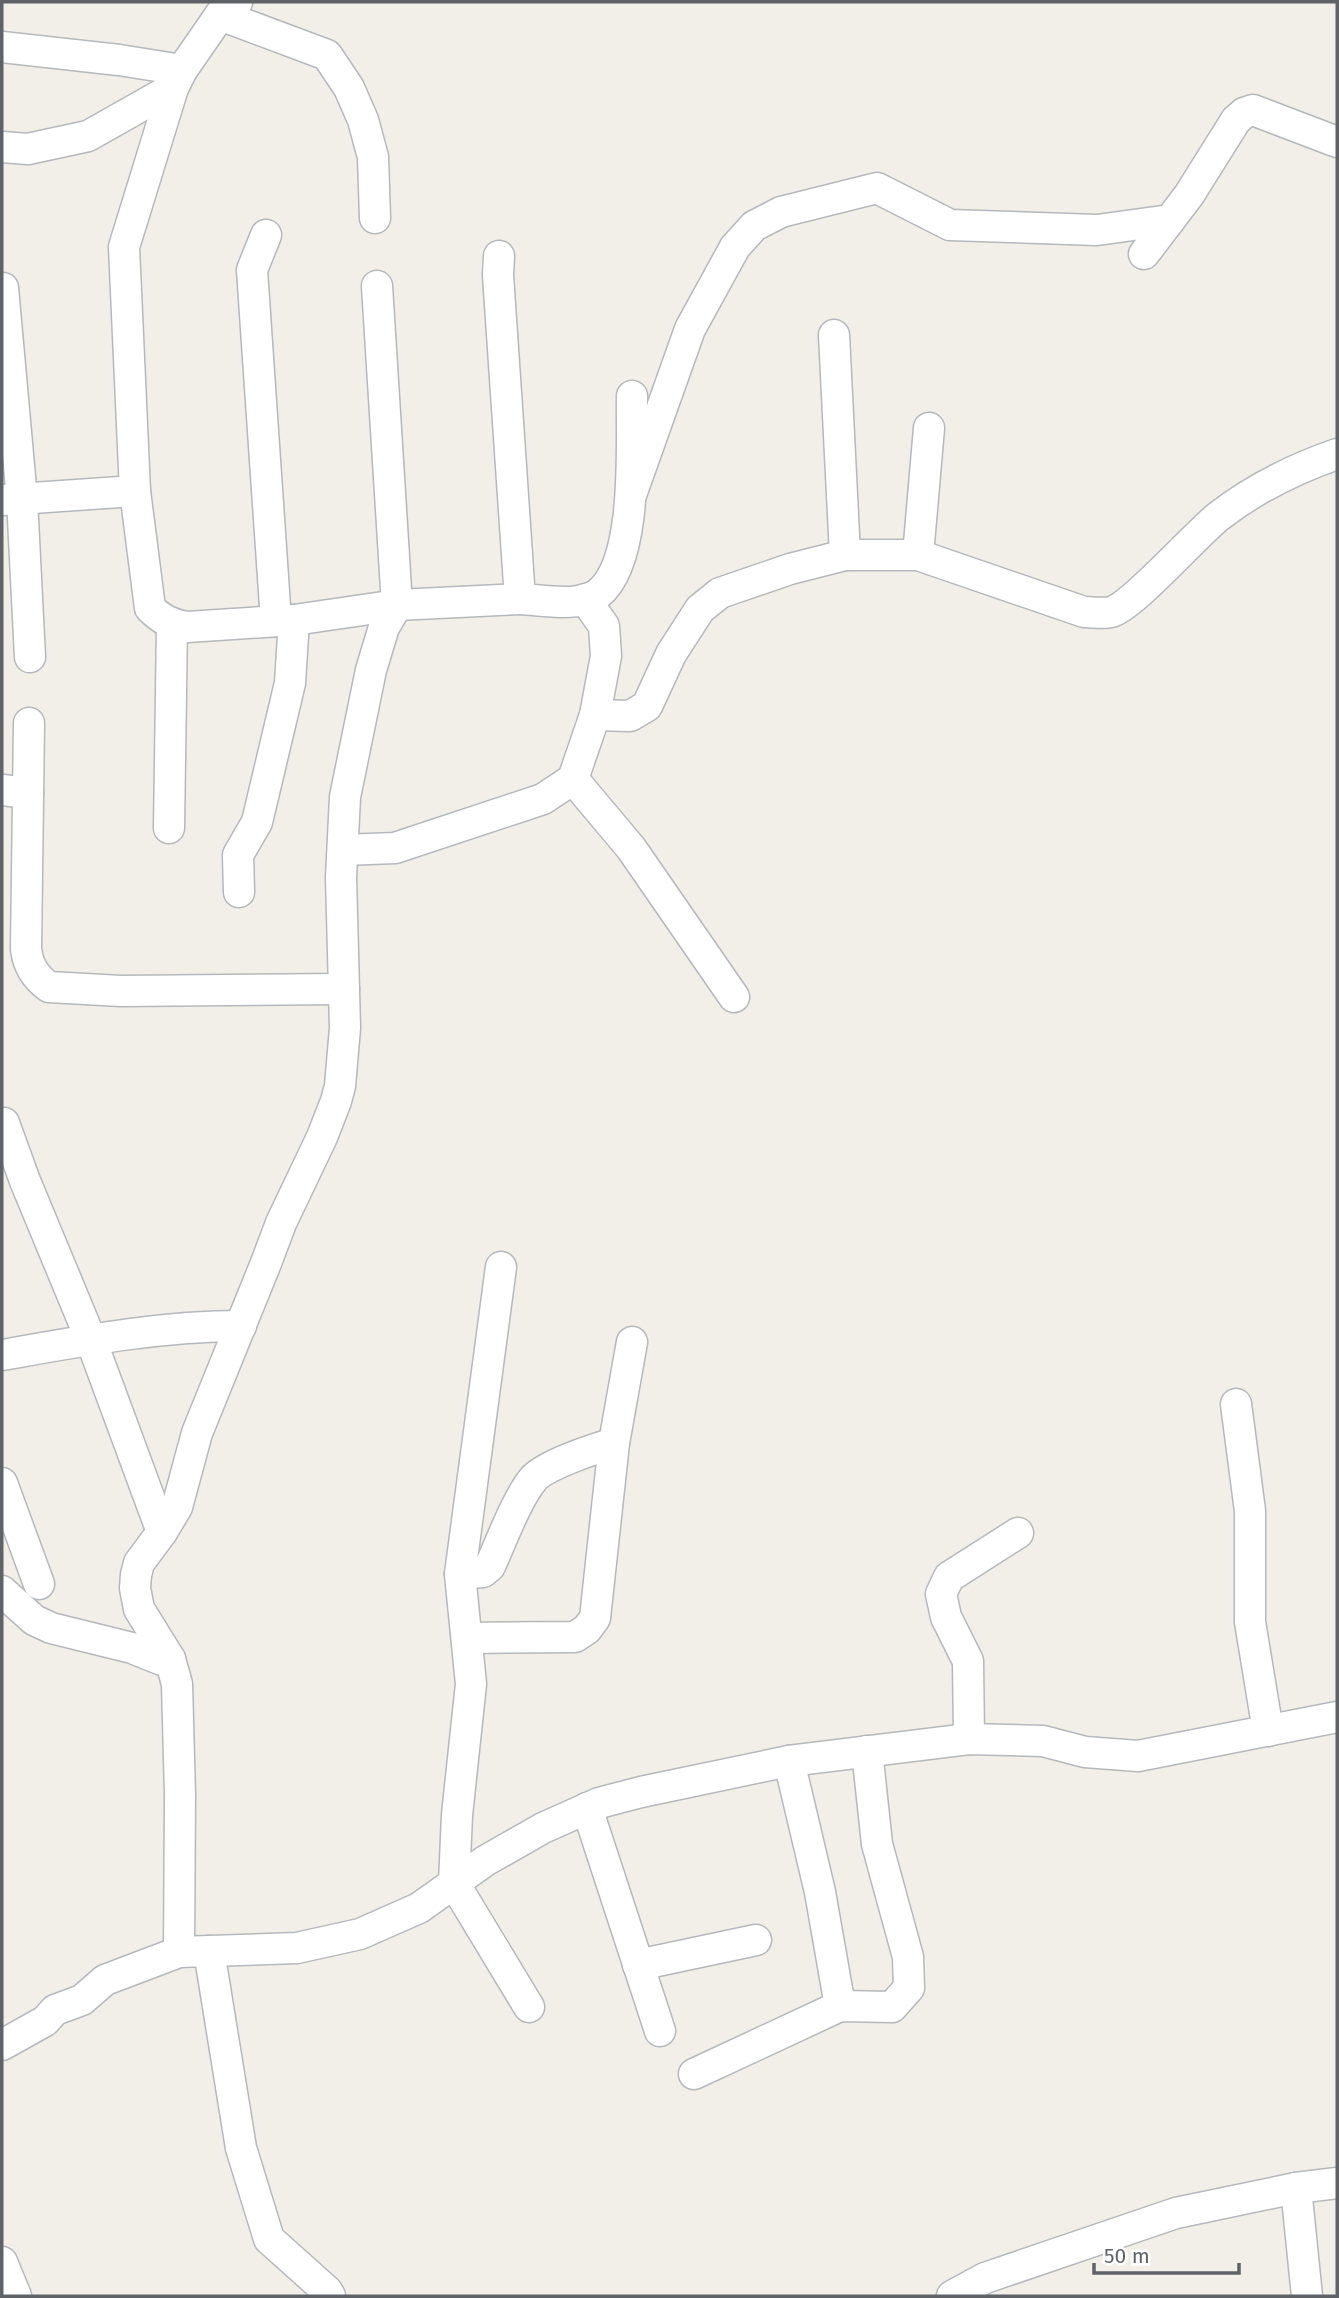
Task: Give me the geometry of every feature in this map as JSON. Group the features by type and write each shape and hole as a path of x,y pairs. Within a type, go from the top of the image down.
{"street":[{"path":"375,218 373,156 363,120 349,88 327,55 229,9 178,79 124,247 135,491 150,608 161,619 172,625 187,627 285,621 397,606 520,599 568,601 586,599 599,593 616,568 626,535 631,495 632,396"},
{"path":"2,47 119,60 178,79"},
{"path":"2,147 28,149 88,136 178,79"},
{"path":"1144,254 1189,195 1236,120 1244,113 1253,110 1337,142"},
{"path":"631,495 690,330 735,247 754,226 781,212 877,188 950,225 1097,230 1170,220"},
{"path":"239,892 238,855 257,822 290,683 252,270 266,235"},
{"path":"499,256 498,275 520,599"},
{"path":"179,1952 181,1847 177,1684 170,1659 139,1609 135,1588 139,1563 177,1507 197,1433 281,1223 322,1136 340,1086 345,1028 341,877 345,797 371,670 384,627 397,606 377,286"},
{"path":"4,288 12,500 30,657"},
{"path":"834,335 845,555"},
{"path":"918,555 929,428"},
{"path":"596,716 630,716 647,706 671,654 692,621 700,609 720,593 790,569 845,555 918,555 1084,612 1112,612 1133,597 1197,535 1240,500 1285,474 1337,454"},
{"path":"12,500 135,491"},
{"path":"343,850 395,848 543,799 573,779 596,716 606,656 604,626 586,599"},
{"path":"169,828 172,625"},
{"path":"29,723 15,792 14,930 26,949 35,974 49,986 121,991 344,989"},
{"path":"573,779 631,848 734,997"},
{"path":"4,1123 91,1340 162,1532"},
{"path":"501,1267 460,1574 471,1684 457,1815 454,1883 529,2007"},
{"path":"2,1355 197,1326 241,1325"},
{"path":"467,1638 575,1637 587,1629 595,1618 614,1443 632,1342"},
{"path":"1236,1404 1250,1511 1250,1622 1268,1731"},
{"path":"460,1574 483,1572 490,1566 535,1477 577,1455 614,1443"},
{"path":"2,1483 39,1584"},
{"path":"969,1739 968,1661 946,1618 941,1594 949,1577 1018,1533"},
{"path":"2,1591 34,1620 70,1634 132,1647 162,1660 170,1659"},
{"path":"2,1623 34,1620"},
{"path":"2,2045 45,2021 55,2010 82,2000 105,1980 179,1952 297,1948 360,1934 419,1908 496,1854 543,1828 587,1808 641,1792 789,1761 969,1739 1043,1741 1085,1752 1138,1756 1337,1717"},
{"path":"694,2074 840,2006 892,2007 909,1988 908,1957 877,1844 867,1751"},
{"path":"789,1761 820,1892 840,2006"},
{"path":"587,1808 660,2031"},
{"path":"638,1965 756,1940"},
{"path":"209,1951 241,2148 269,2239 330,2296"},
{"path":"952,2296 985,2278 1177,2213 1296,2188 1337,2183"},
{"path":"1296,2188 1307,2296"},
{"path":"2,2262 16,2296"}]}
